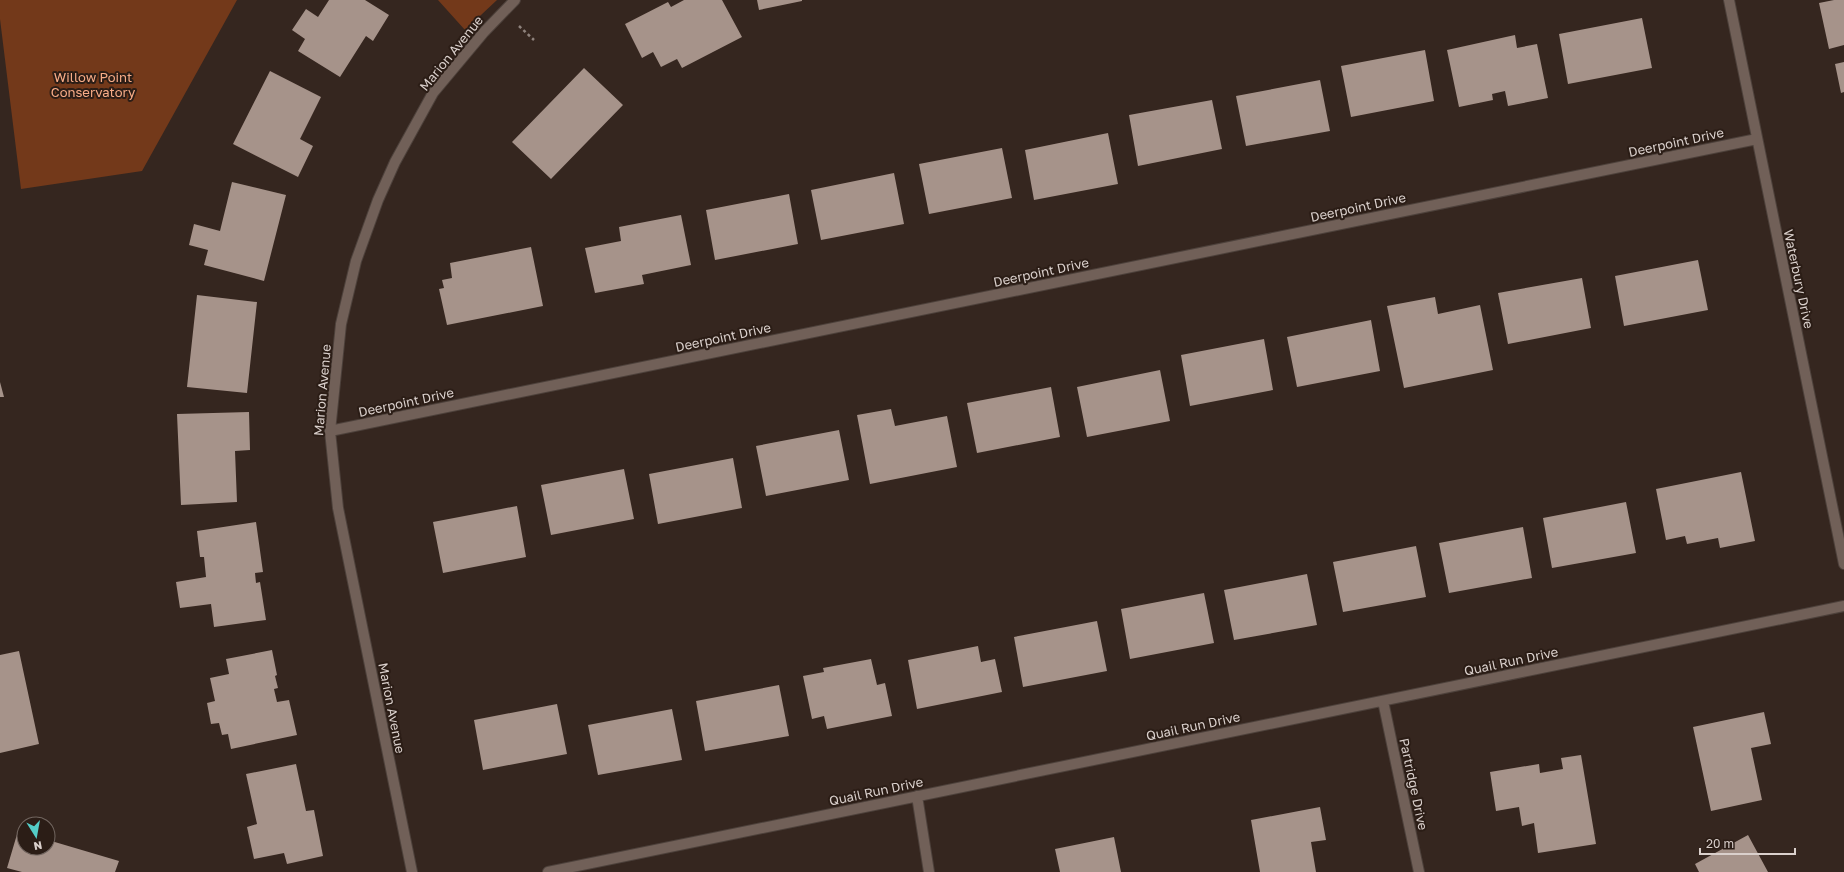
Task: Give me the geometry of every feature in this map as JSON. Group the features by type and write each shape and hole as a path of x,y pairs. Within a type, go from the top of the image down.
{"street":[{"name":"Marion Avenue","path":"412,872 338,508 330,431 341,324 356,261 378,200 395,162 433,93 484,32 515,0"},
{"name":"Waterbury Drive","path":"1729,0 1844,564"},
{"name":"Deerpoint Drive","path":"330,431 1757,138"},
{"name":"Quail Run Drive","path":"548,872 1844,606"},
{"name":"Partridge Drive","path":"1383,701 1419,872"},
{"path":"917,796 929,872"}],"path":[{"path":"519,26 534,40"}],"green space":[{"name":"Willow Point Conservatory","path":"0,0 237,0 142,171 21,189 0,19"},
{"path":"438,0 497,0 465,30"}],"building":[{"path":"329,0 365,0 389,15 373,41 366,36 340,77 298,51 305,39 292,30 306,9 318,17"},
{"path":"684,0 722,0 742,37 682,68 677,59 661,67 653,52 642,58 625,24 668,2 671,7"},
{"path":"757,0 802,0 802,1 759,10"},
{"path":"1844,0 1844,45 1829,49 1819,3"},
{"path":"1642,18 1652,68 1568,84 1559,34"},
{"path":"1515,35 1517,48 1537,44 1548,98 1508,106 1505,91 1492,94 1493,100 1459,107 1447,50"},
{"path":"1425,50 1434,101 1351,117 1341,66"},
{"path":"1844,62 1844,92 1841,93 1835,64"},
{"path":"584,68 623,105 551,179 512,142"},
{"path":"270,71 321,97 300,139 313,146 298,177 233,144"},
{"path":"1320,80 1330,131 1246,146 1236,96"},
{"path":"1212,100 1222,149 1138,166 1129,115"},
{"path":"1108,133 1118,184 1034,200 1025,150"},
{"path":"1002,148 1012,198 929,214 919,164"},
{"path":"894,173 904,224 821,240 811,190"},
{"path":"232,182 286,195 264,281 204,265 208,250 189,245 194,224 220,231"},
{"path":"789,194 798,244 715,260 706,210"},
{"path":"681,215 691,265 642,275 644,284 595,293 585,248 621,241 619,227"},
{"path":"531,247 543,306 447,325 439,289 444,288 442,280 452,278 450,263"},
{"path":"1698,260 1708,310 1624,326 1615,276"},
{"path":"1582,278 1591,328 1508,344 1498,293"},
{"path":"197,295 257,302 247,393 187,387"},
{"path":"1435,297 1438,314 1480,305 1493,370 1404,388 1387,306"},
{"path":"1371,320 1380,371 1297,387 1287,337"},
{"path":"1264,339 1273,390 1190,406 1181,355"},
{"path":"1160,370 1170,421 1087,437 1077,387"},
{"path":"0,382 4,397 0,397"},
{"path":"1051,387 1060,437 977,453 967,403"},
{"path":"891,409 895,426 947,416 957,467 870,484 857,415"},
{"path":"249,412 250,450 235,451 237,502 181,505 177,414"},
{"path":"839,430 849,480 766,496 756,446"},
{"path":"733,458 742,508 658,524 649,474"},
{"path":"624,469 634,519 551,535 541,485"},
{"path":"1741,472 1755,541 1720,548 1718,538 1687,544 1685,536 1666,540 1656,489"},
{"path":"1626,502 1636,553 1552,568 1543,518"},
{"path":"517,506 526,557 443,573 433,522"},
{"path":"256,522 263,572 255,573 256,583 260,582 266,620 214,627 211,604 180,608 176,582 206,577 204,557 200,557 197,531"},
{"path":"1523,527 1532,578 1449,593 1439,543"},
{"path":"1416,546 1426,597 1343,612 1333,562"},
{"path":"1307,574 1317,625 1234,640 1224,590"},
{"path":"1204,593 1214,643 1130,659 1121,609"},
{"path":"1097,621 1107,671 1023,687 1014,637"},
{"path":"978,646 981,662 995,659 1002,692 917,709 908,660"},
{"path":"272,650 277,675 275,676 278,688 274,689 277,702 289,700 297,735 231,749 228,734 222,735 219,723 211,724 207,703 215,701 210,678 229,674 226,659"},
{"path":"19,651 39,744 0,753 0,655"},
{"path":"871,659 877,685 885,683 892,716 827,729 824,716 812,719 803,676 824,672 823,668"},
{"path":"779,685 789,736 705,751 696,701"},
{"path":"557,704 567,754 483,770 474,720"},
{"path":"672,709 682,760 598,775 588,725"},
{"path":"1764,712 1771,744 1751,748 1762,800 1711,811 1693,727"},
{"path":"1581,755 1596,844 1538,853 1534,823 1522,826 1519,807 1496,811 1490,772 1539,764 1540,773 1563,769 1561,758"},
{"path":"296,764 306,811 314,810 323,856 287,864 284,853 254,859 247,827 257,824 246,774"},
{"path":"1320,807 1326,840 1311,842 1316,872 1260,872 1251,820"},
{"path":"1748,835 1768,872 1699,872 1695,864"},
{"path":"1114,837 1121,872 1060,872 1055,849"},
{"path":"16,838 16,856 56,856 56,842 119,861 115,872 22,872 7,868"}]}
